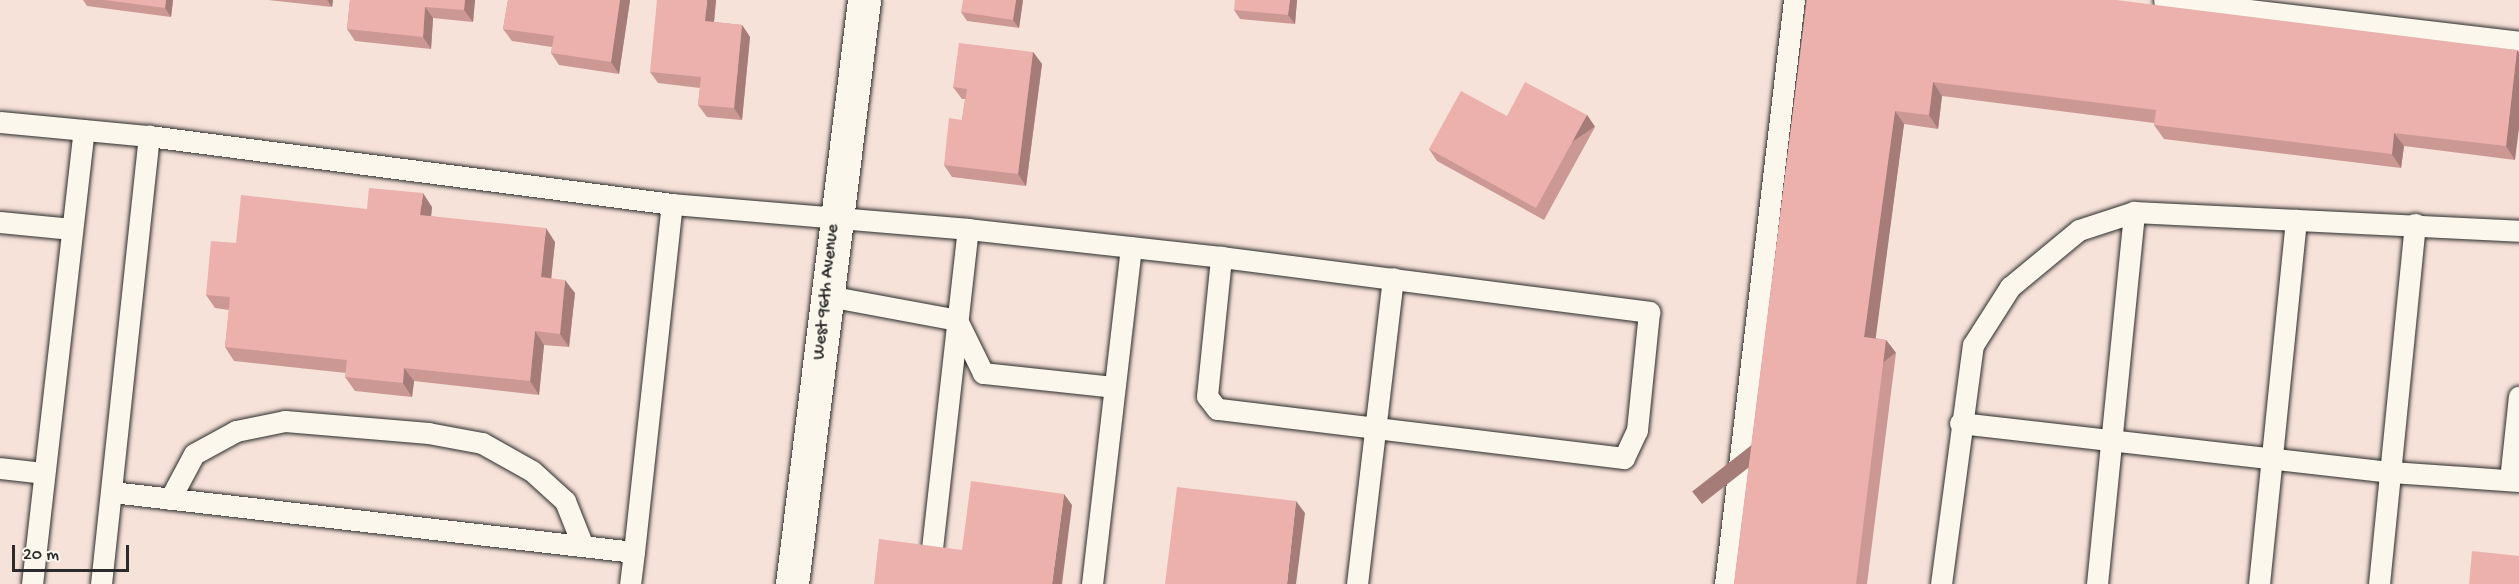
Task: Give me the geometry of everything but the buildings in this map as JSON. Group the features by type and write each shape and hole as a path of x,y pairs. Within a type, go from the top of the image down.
{"street":[{"name":"West 96th Avenue","path":"792,584 828,296 835,219 864,0"}],"lane":[{"path":"1725,584 1794,0"},
{"path":"2164,0 2519,42"},
{"path":"0,122 149,136 672,204 969,229 1221,257 1649,312 1637,430 1623,458 1217,409 1207,396 1221,257"},
{"path":"32,584 84,130"},
{"path":"101,584 149,136"},
{"path":"630,584 672,204"},
{"path":"2097,584 2134,212"},
{"path":"1941,584 1960,423 1972,345 2010,287 2079,230 2134,212 2415,224 2519,231"},
{"path":"2259,584 2296,220"},
{"path":"0,222 72,229"},
{"path":"2379,584 2415,224"},
{"path":"928,584 969,229"},
{"path":"1092,584 1131,247"},
{"path":"1357,584 1393,278"},
{"path":"828,296 957,320"},
{"path":"957,320 983,374 1114,387"},
{"path":"1960,423 2111,442 2391,472 2515,480 2519,396"},
{"path":"170,499 194,454 236,431 285,421 428,433 482,443 532,471 565,501 583,546"},
{"path":"0,468 44,473"},
{"path":"112,492 634,552"}]}
